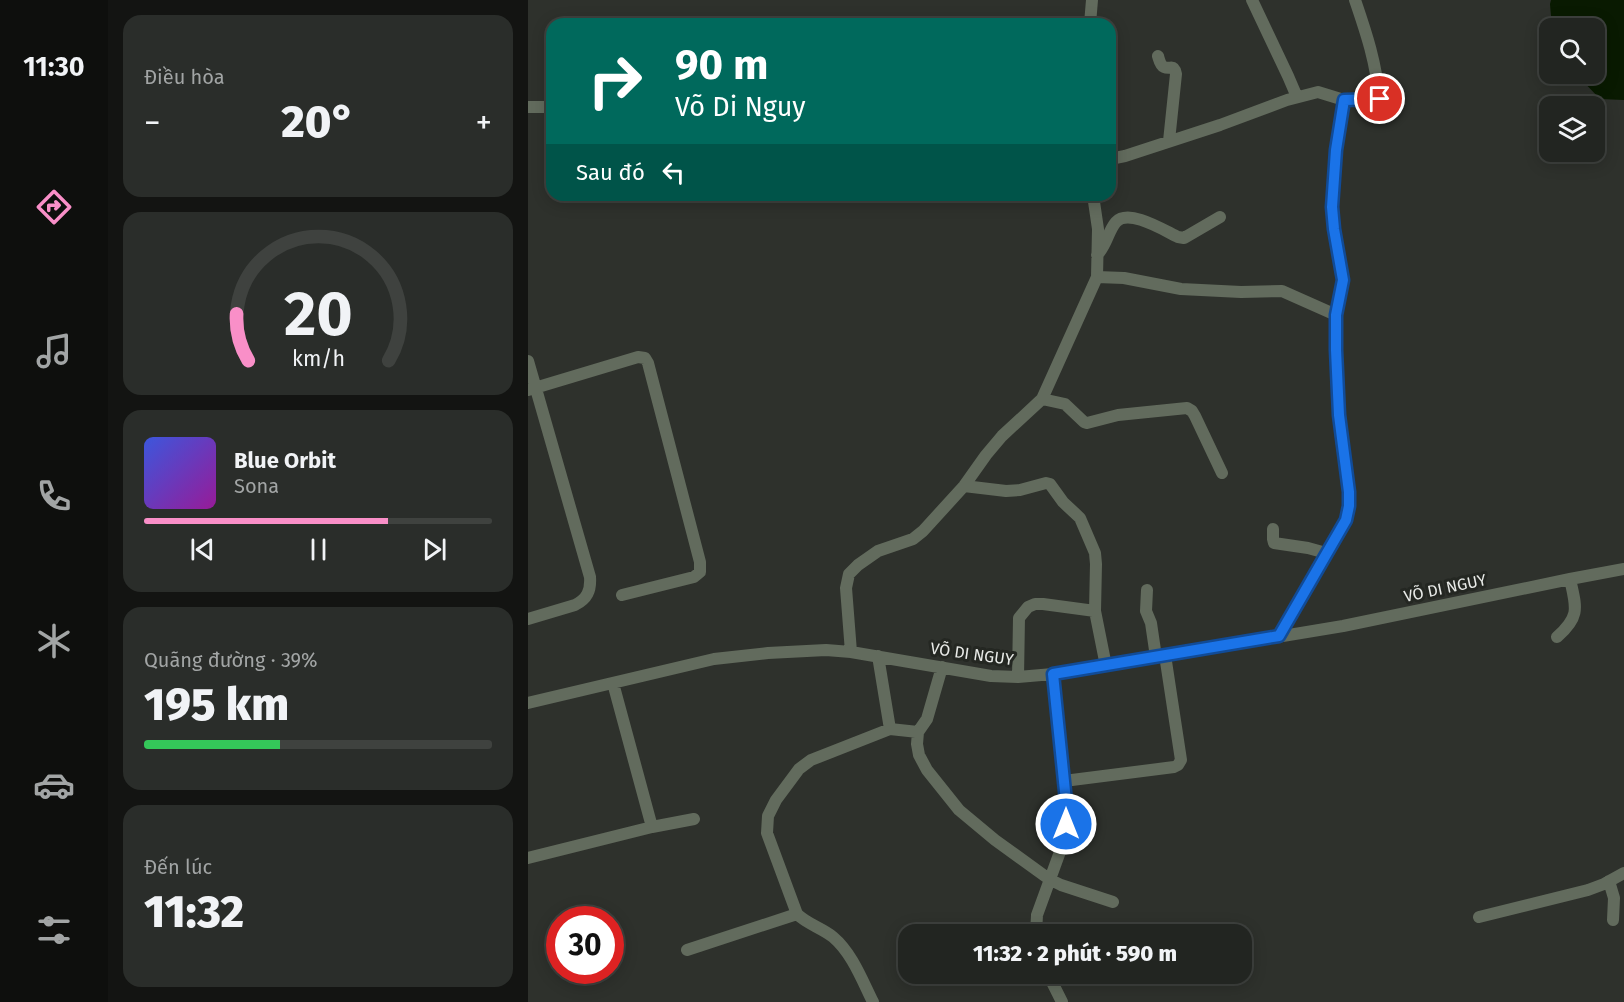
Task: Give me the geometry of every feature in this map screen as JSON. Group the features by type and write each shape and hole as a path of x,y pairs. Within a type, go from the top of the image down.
{"street":[{"path":"1090,18 1092,0"},
{"path":"1251,0 1297,97"},
{"path":"1116,158 1220,125 1270,105 1318,92 1344,100 1380,99 1373,59 1355,0"},
{"path":"1158,56 1163,66 1173,67 1176,74 1169,141"},
{"path":"1279,636 1346,520 1349,506 1338,403 1336,315 1343,280 1334,229 1332,188 1339,121 1344,100"},
{"path":"528,107 546,107"},
{"path":"851,652 846,588 849,574 878,551 908,541 918,535 964,486 1002,436 1042,399 1096,277 1098,230 1094,201"},
{"path":"1097,255 1117,222 1122,218 1143,221 1184,238 1220,217"},
{"path":"1096,277 1124,279 1181,289 1241,292 1282,291 1336,315"},
{"path":"532,389 638,357 645,358 648,363 700,562 700,572 694,578 622,594"},
{"path":"528,361 532,389 590,578 589,591 581,602 528,619"},
{"path":"1042,399 1065,404 1087,423 1118,415 1187,408 1195,416 1222,473"},
{"path":"964,486 1006,491 1020,490 1043,483 1050,484 1063,502 1080,518 1092,545 1096,564 1095,611 1106,666"},
{"path":"1273,529 1274,543 1277,545 1299,546 1326,553"},
{"name":"VÕ DI NGUY","path":"528,703 723,657 768,653 826,650 878,656 991,676 1018,677 1053,674 1343,626 1570,579 1623,573"},
{"path":"1557,637 1571,624 1575,614 1570,579"},
{"path":"1064,781 1174,767 1181,760 1161,656 1146,611 1147,590"},
{"path":"1018,677 1019,618 1024,611 1035,604 1061,605 1095,611"},
{"path":"878,656 890,729"},
{"path":"942,667 927,719 918,732 919,755 927,770 959,810 1049,879 1113,902"},
{"path":"1037,924 1037,915 1063,841 1066,801 1053,674"},
{"path":"613,683 652,827"},
{"path":"873,1002 843,947 825,931 797,914 767,833 768,816 799,769 811,760 890,729 918,732"},
{"path":"528,858 652,827 694,819"},
{"path":"1479,917 1588,890 1624,873"},
{"path":"1609,881 1614,898 1613,920"},
{"path":"687,950 797,914"},
{"path":"1053,984 1062,1002"}],"shaded area":[{"path":"1551,0 1624,0 1624,100 1605,99 1605,96 1597,96 1586,84 1605,84 1605,18 1551,18"}],"route":[{"path":"1066,824 1066,801 1053,674 1279,636 1346,520 1349,492 1341,438 1336,350 1336,315 1343,280 1334,229 1332,188 1337,135 1344,100 1380,99"}]}
